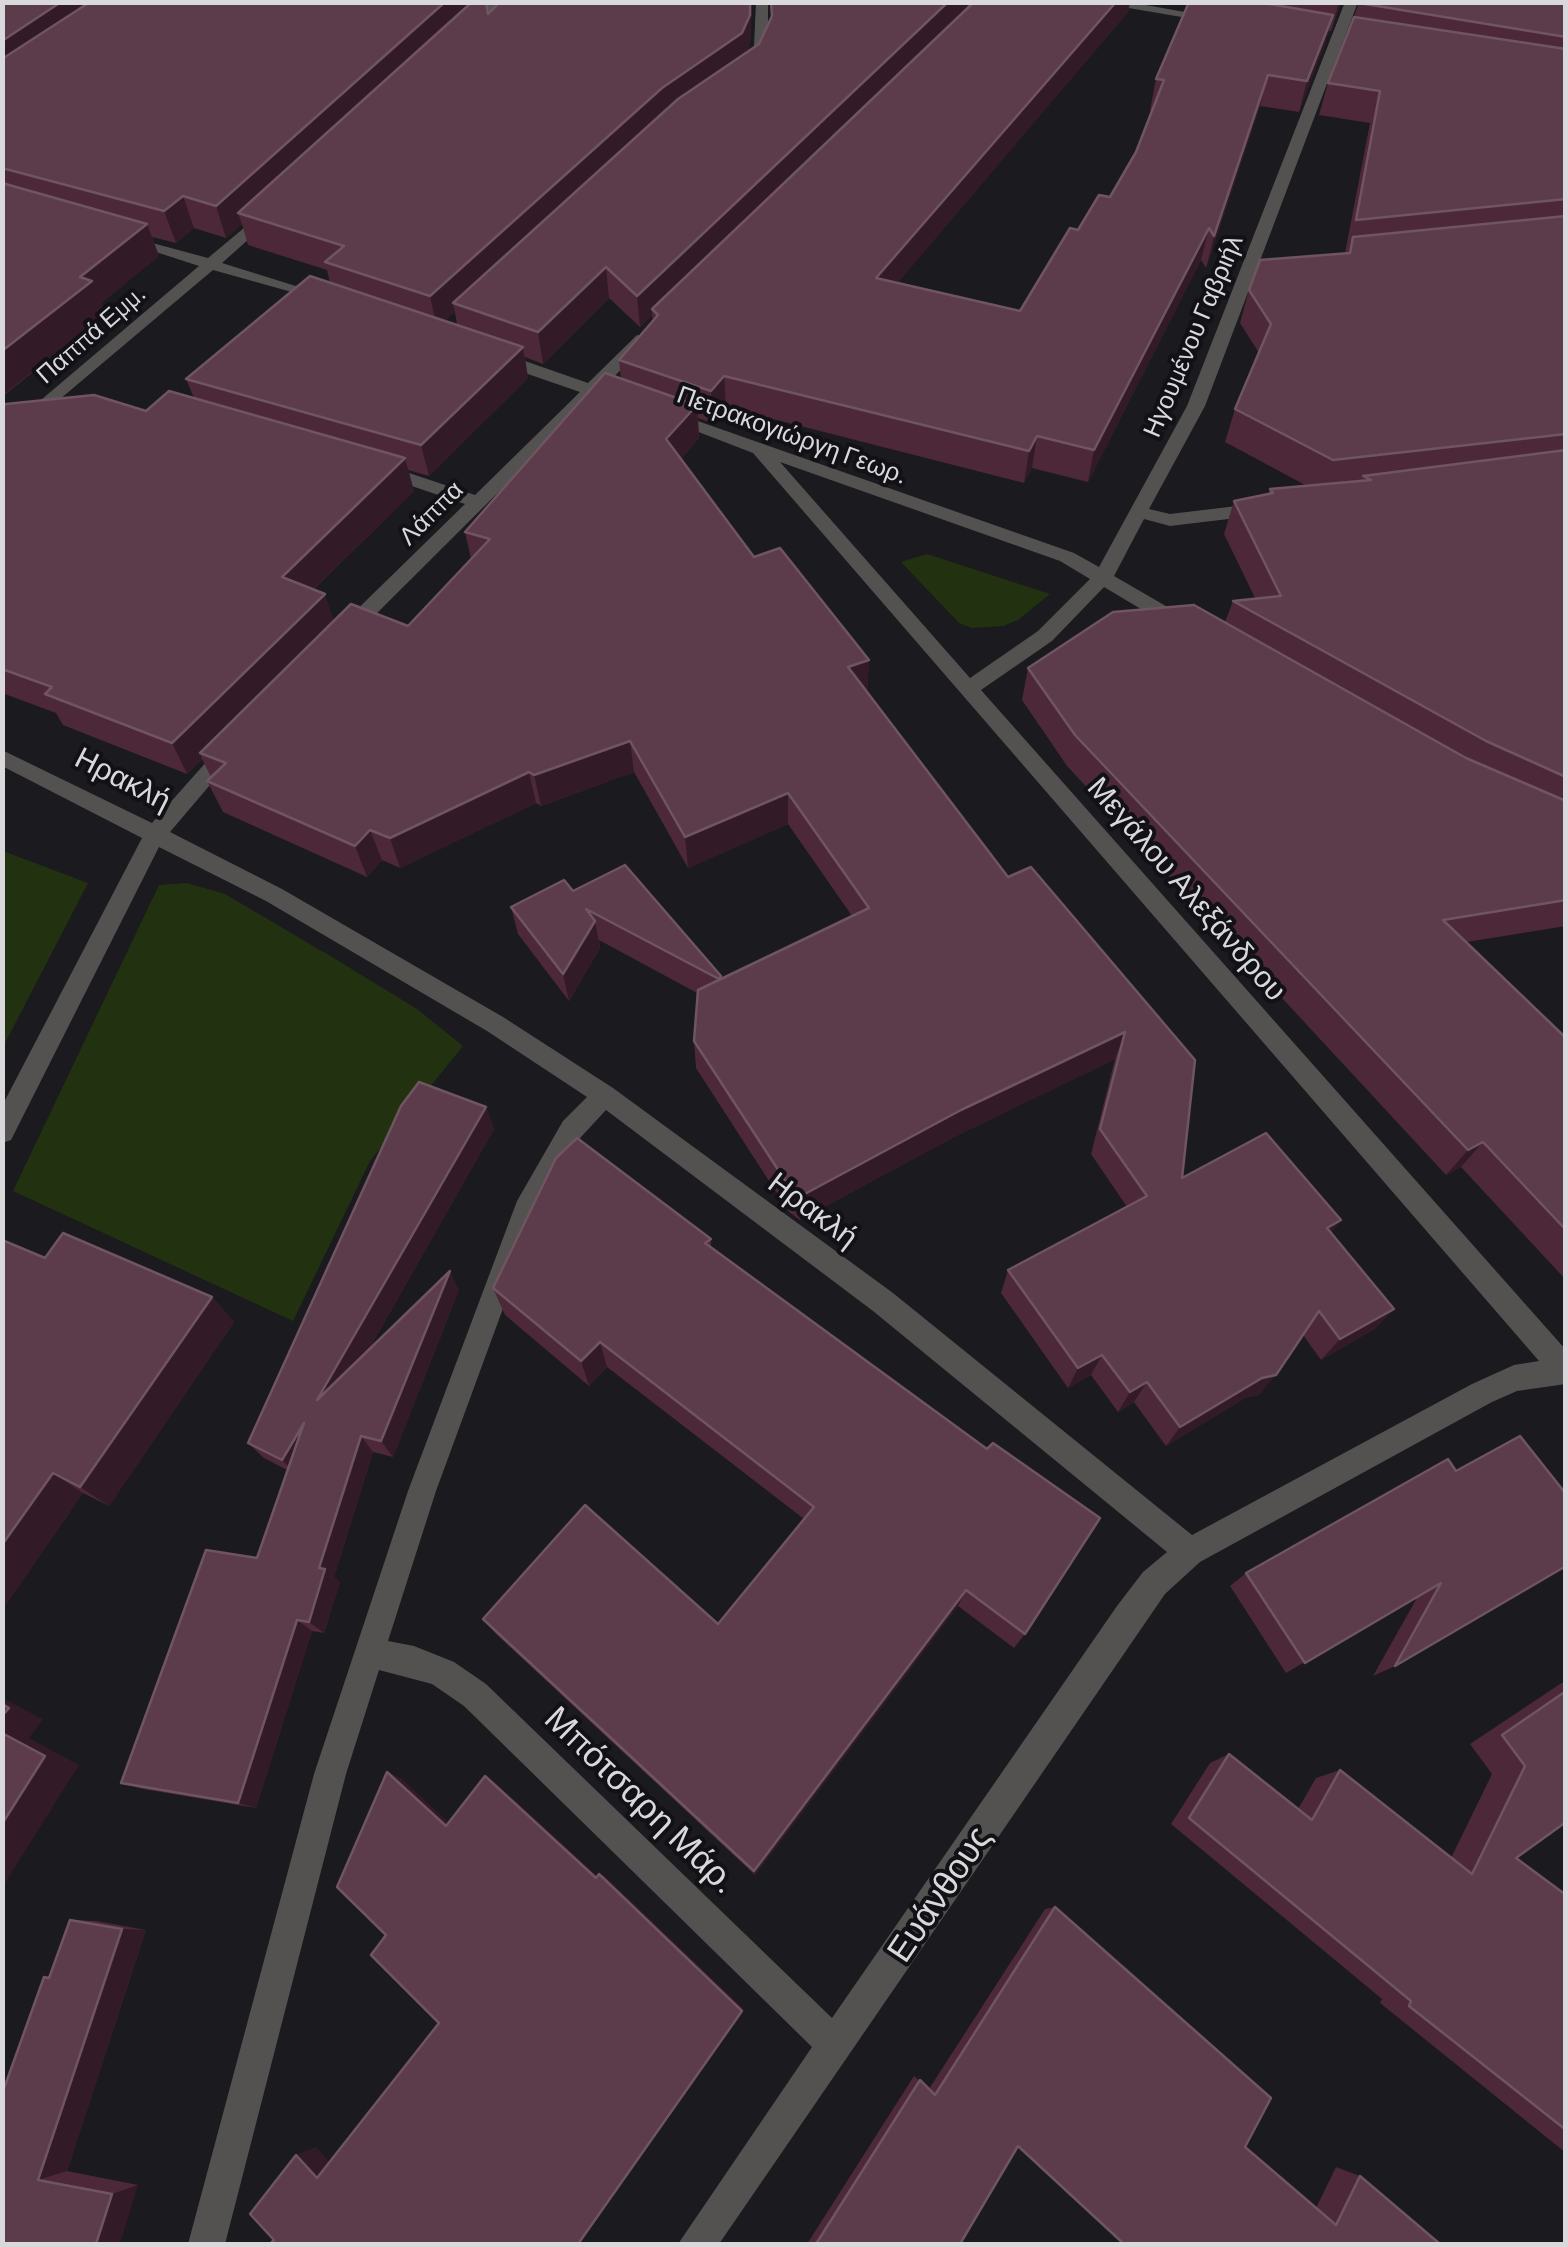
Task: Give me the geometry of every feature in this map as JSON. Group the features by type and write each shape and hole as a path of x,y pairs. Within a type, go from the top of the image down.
{"street":[{"path":"447,51 498,2"},
{"path":"736,79 752,68 761,46 762,2"},
{"path":"1098,2 1233,22"},
{"name":"Ηγουμένου Γαβριήλ","path":"972,687 1045,636 1104,576 1196,406 1250,271 1329,37 1352,2"},
{"path":"1329,37 1357,41"},
{"name":"Παππά Εμμ.","path":"2,443 276,208"},
{"path":"98,230 346,307"},
{"path":"1250,271 1270,269"},
{"name":"Λάππα","path":"332,646 662,320"},
{"name":"Πετρακογιώργη Γεωρ.","path":"478,351 1038,545 1104,576 1205,638"},
{"path":"2,410 80,410"},
{"name":"Μεγάλου Αλεξάνδρου","path":"759,450 972,687 1565,1370"},
{"path":"367,464 478,502"},
{"path":"1138,512 1170,520 1289,506"},
{"path":"2,1132 90,952 157,832 252,727"},
{"name":"Ηρακλή","path":"2,758 157,832 495,1024 604,1095 882,1302 1190,1552"},
{"path":"206,2244 280,1954 367,1653 450,1412 530,1201 572,1130 604,1095"},
{"path":"1190,1552 1482,1392 1514,1378 1565,1370"},
{"name":"Ευάνθους","path":"698,2244 1128,1617 1154,1583 1190,1552"},
{"name":"Μπότσαρη Μάρ.","path":"367,1653 414,1661 443,1673 475,1695 836,2046"}],"green space":[{"path":"927,554 1050,594 1018,620 1003,626 972,628 959,623 901,562"},
{"path":"2,851 88,883 3,1047"},
{"path":"187,883 225,894 337,960 417,1009 463,1046 370,1161 293,1321 13,1191 159,885"}],"building":[{"path":"2,2 61,2 2,41"},
{"path":"90,2 445,2 216,206 183,196 164,211 2,168 2,59"},
{"path":"472,2 486,2 488,14 500,2 750,2 750,15 742,33 662,88 430,296 325,262 344,246 238,213"},
{"path":"771,2 948,2 637,296 606,267 538,332 453,303 678,99 759,44 772,16"},
{"path":"974,2 1116,2 876,278 1020,311 1070,228 1078,230 1099,195 1110,197 1136,152 1164,80 1156,79 1189,2 1258,2 1333,15 1307,81 1268,75 1214,236 1209,228 1094,450 1037,436 1029,451 724,376 711,391 619,360 658,315 652,309"},
{"path":"1359,2 1566,2 1566,37 1359,3"},
{"path":"1354,17 1566,49 1566,199 1356,220 1380,91 1328,83"},
{"path":"2,183 147,224 80,277 92,281 2,351"},
{"path":"1566,216 1566,434 1333,460 1235,409 1271,324 1249,290 1260,260 1350,253 1353,237"},
{"path":"310,276 523,347 421,445 186,379"},
{"path":"605,373 697,405 666,439 754,557 780,548 869,660 848,667 1008,877 1031,867 1195,1060 1182,1178 1266,1133 1341,1220 1327,1228 1394,1309 1340,1339 1319,1311 1276,1375 1262,1378 1180,1427 1147,1382 1130,1392 1102,1355 1078,1368 1008,1270 1147,1196 1100,1129 1125,1032 961,1110 801,1196 790,1188 694,1041 698,990 869,908 788,793 685,837 630,741 534,775 529,772 390,838 370,830 355,846 207,781 226,763 200,753 351,604 408,626 490,539 465,532"},
{"path":"169,391 405,458 282,577 325,594 172,743 45,694 52,687 2,669 2,407 94,395 146,411"},
{"path":"1566,450 1566,777 1486,741 1233,601 1281,596 1234,501 1273,493 1270,489 1371,480 1363,476"},
{"path":"1194,605 1466,758 1566,801 1566,900 1443,920 1566,1038 1566,1230 1483,1142 1468,1150 1075,735 1028,668 1113,612"},
{"path":"625,865 721,976 719,979 586,909 595,921 563,974 511,907 564,880 573,891"},
{"path":"419,1082 486,1107 317,1400 450,1271 381,1441 361,1436 319,1568 325,1569 309,1622 297,1620 238,1803 121,1783 206,1550 257,1558 304,1423 282,1460 248,1443 401,1106"},
{"path":"577,1138 711,1239 705,1243 987,1449 993,1443 1100,1518 1025,1634 966,1590 754,1871 483,1619 585,1505 718,1624 814,1507 600,1342 581,1361 493,1288 556,1158"},
{"path":"63,1233 212,1297 80,1487 53,1473 2,1545 2,1240 45,1258"},
{"path":"1520,1436 1566,1494 1566,1566 1395,1666 1441,1583 1305,1663 1246,1573 1448,1459 1456,1471"},
{"path":"1566,1691 1566,1822 1516,1858 1566,1895 1566,2130 1409,2006 1411,2001 1189,1818 1229,1754 1312,1820 1340,1770 1472,1874 1525,1766 1502,1735"},
{"path":"2,1733 45,1756 2,1824"},
{"path":"387,1772 446,1826 485,1776 596,1878 599,1874 742,2011 578,2244 270,2244 274,2240 250,2214 296,2155 317,2178 439,2023 371,1955 386,1935 337,1887"},
{"path":"1055,1907 1271,2098 1245,2147 1336,2225 1360,2176 1440,2244 1124,2244 1018,2146 960,2244 816,2244 920,2080 935,2095"},
{"path":"70,1920 122,1929 38,2180 112,2194 96,2244 2,2244 2,2094 44,1977 49,1978"}]}
